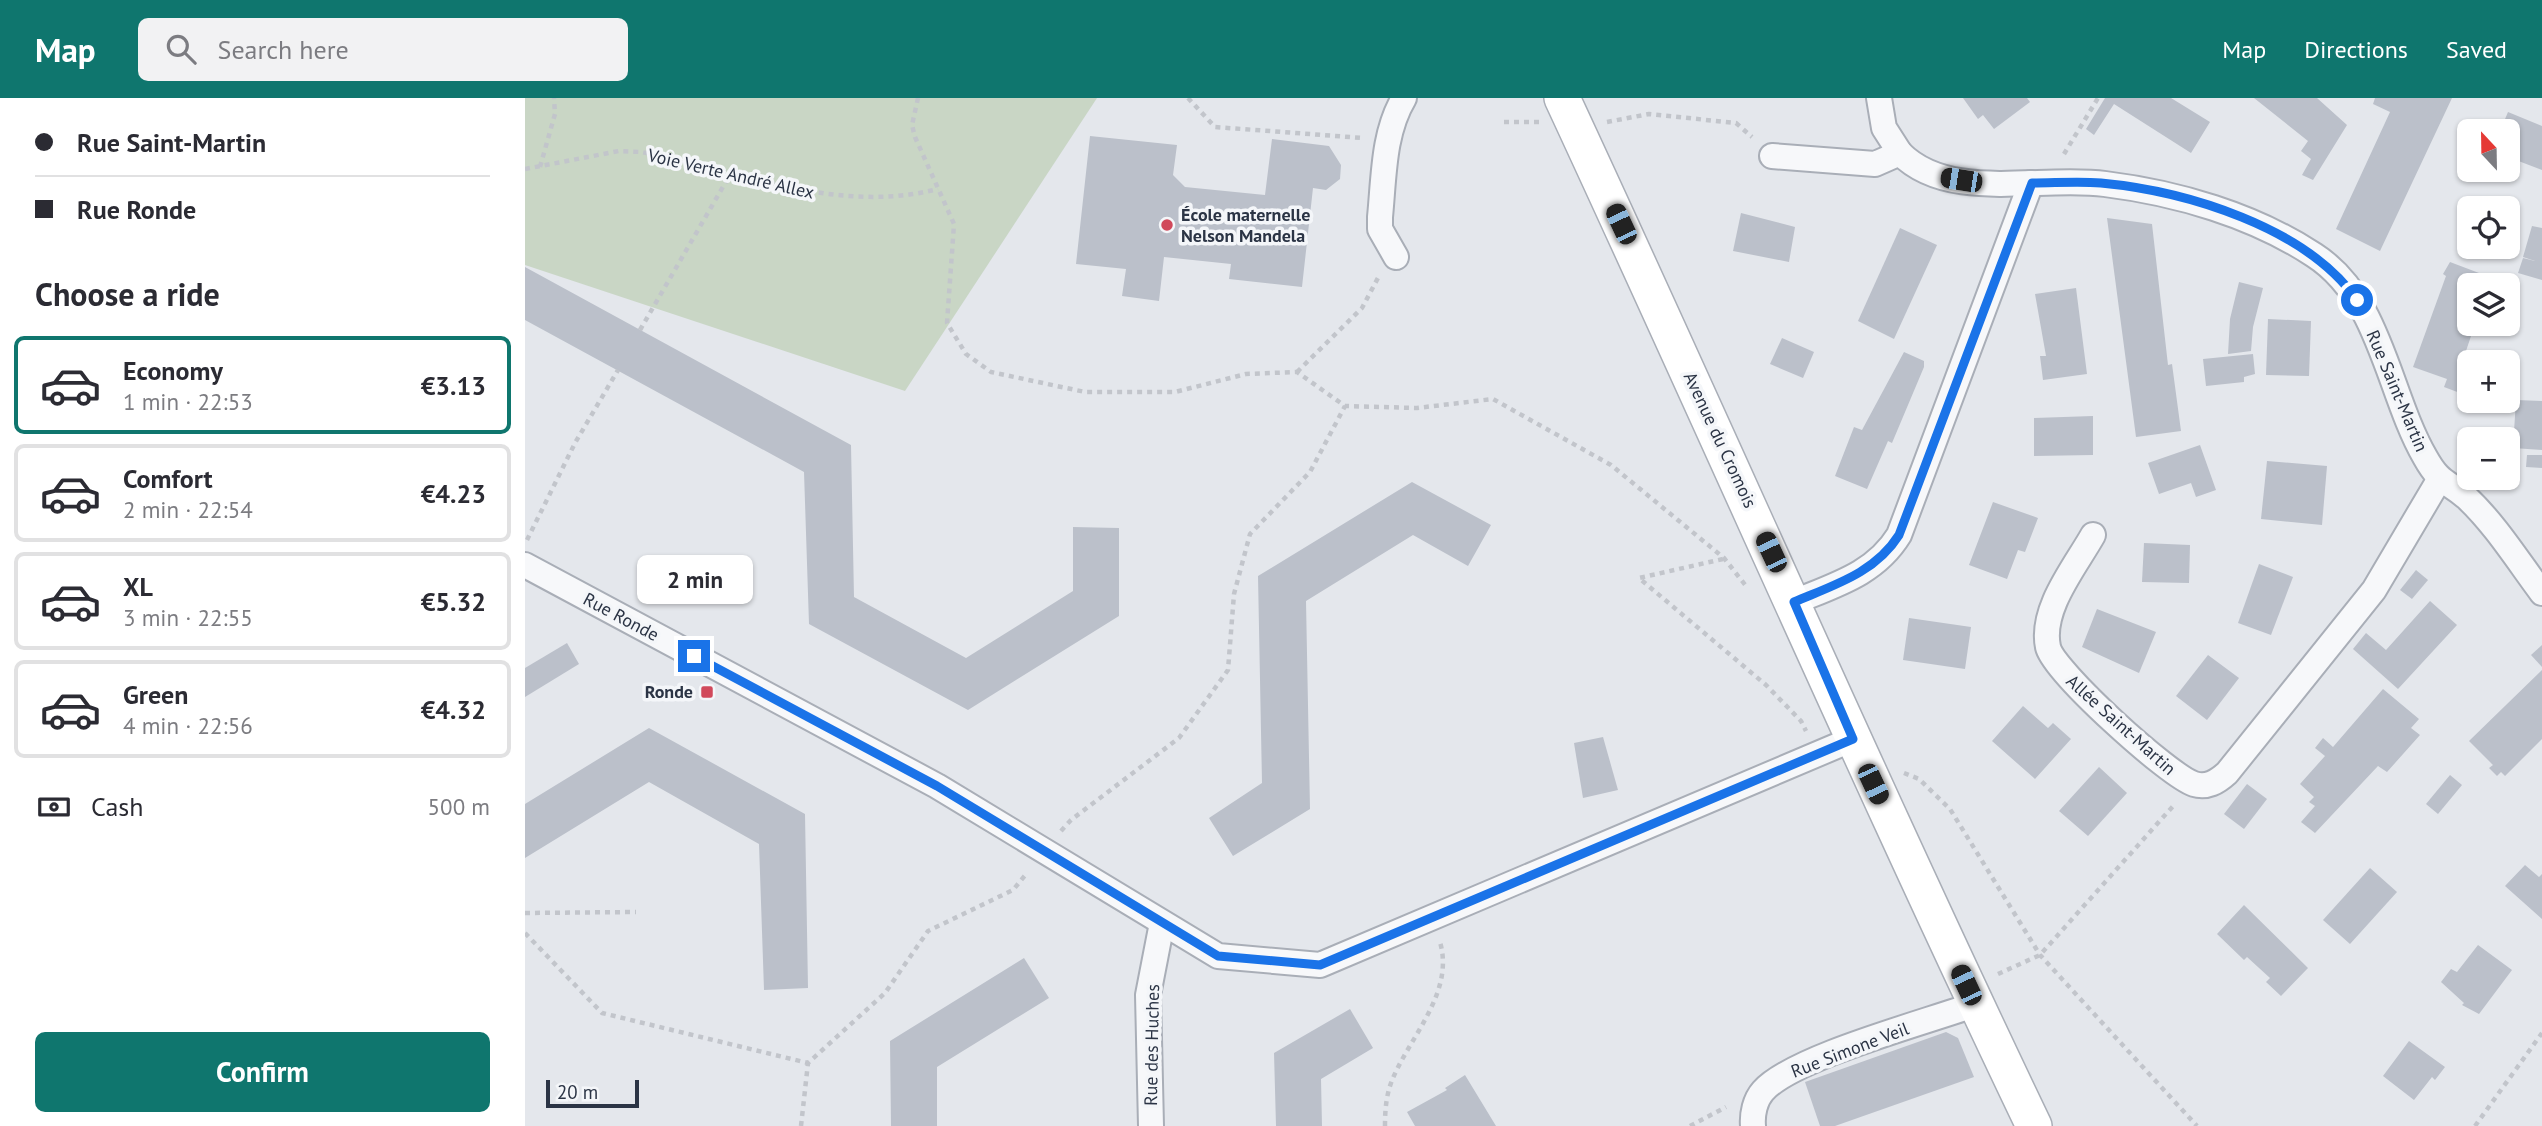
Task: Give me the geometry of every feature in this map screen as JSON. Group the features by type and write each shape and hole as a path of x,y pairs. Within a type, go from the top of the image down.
{"street":[{"path":"1396,257 1380,229 1388,140 1396,111 1404,98"},
{"path":"1772,156 1875,164 1900,153 1884,128 1879,98"},
{"name":"Avenue du Cromois","path":"1568,110 1794,602 1873,784 2034,1126"},
{"name":"Rue Saint-Martin","path":"1900,153 1918,169 1939,177 1985,183 2102,183 2190,201 2268,230 2317,257 2338,276 2357,300 2423,456 2438,480 2465,497 2538,580"},
{"path":"1794,602 1871,568 1885,556 1899,535 2039,183"},
{"path":"2198,785 2217,782 2227,773 2374,590 2438,480"},
{"name":"Allée Saint-Martin","path":"2093,536 2053,608 2047,638 2053,660 2072,683 2180,778 2198,785"},
{"name":"Rue Ronde","path":"525,565 937,786 1218,956 1320,965 1853,739"},
{"name":"Rue des Huches","path":"1151,1126 1149,995 1162,923"},
{"name":"Rue Simone Veil","path":"1752,1126 1754,1107 1762,1093 1797,1067 1971,994"}],"path":[{"path":"540,167 555,114 554,98"},
{"path":"918,98 912,125 954,224 947,323 966,354 991,372 1086,392 1175,392 1246,374 1297,372 1345,405 1417,408 1493,399 1611,465 1724,558 1639,578 1766,685 1801,721 1817,753"},
{"path":"1188,98 1215,127 1388,140"},
{"path":"2039,183 2098,98"},
{"path":"1504,122 1568,110 1606,122 1649,114 1736,123 1772,156"},
{"name":"Voie Verte André Allex","path":"525,169 619,151 642,152 813,194 905,198 937,189"},
{"path":"641,330 731,173"},
{"path":"1297,372 1362,309 1382,271 1396,257"},
{"path":"525,544 575,443 618,370"},
{"path":"1873,784 1901,772 1909,774 1919,779 1950,809 2040,956 2197,1126"},
{"path":"1971,994 2040,956 2198,785"},
{"path":"525,914 636,912"},
{"path":"1385,1126 1385,1104 1391,1084 1430,1010 1440,981 1441,946 1431,919"},
{"path":"2475,1126 2542,1033"},
{"path":"801,1126 808,1063"}],"green space":[{"path":"525,98 1097,98 905,391 525,265"}],"building":[{"path":"1963,98 2027,98 2030,102 1994,129 1983,115 1978,119"},
{"path":"2105,98 2171,98 2210,122 2191,153 2114,104 2094,135 2086,129"},
{"path":"2254,98 2317,98 2347,125 2313,180 2302,175 2311,159 2301,151 2308,141"},
{"path":"2375,98 2452,98 2380,251 2336,229 2390,112 2373,104"},
{"path":"2508,112 2542,126 2542,170 2520,162 2520,119 2505,119"},
{"path":"1090,136 1177,145 1173,175 1185,187 1265,195 1272,139 1329,146 1341,165 1340,179 1326,190 1313,188 1302,287 1229,279 1231,264 1164,257 1159,301 1122,296 1126,269 1076,264"},
{"path":"1741,213 1795,227 1789,262 1733,251"},
{"path":"2107,218 2152,224 2168,365 2172,364 2181,431 2136,437"},
{"path":"2532,226 2542,228 2542,280 2518,273 2523,258 2535,261 2523,257"},
{"path":"1900,228 1937,245 1894,339 1858,321"},
{"path":"2450,262 2479,273 2457,273 2457,336 2471,336 2466,350 2457,350 2457,392 2444,387 2447,379 2413,367 2446,276 2443,274"},
{"path":"525,267 851,445 854,597 966,658 1073,591 1073,527 1119,528 1119,616 968,710 809,624 804,472 525,320"},
{"path":"2239,282 2263,288 2253,327 2251,351 2228,354 2230,319"},
{"path":"2076,288 2087,374 2043,380 2040,356 2046,356 2035,294"},
{"path":"2268,319 2311,321 2309,376 2266,375"},
{"path":"1782,338 1814,352 1803,378 1770,364"},
{"path":"1904,352 1924,361 1924,367 1892,443 1888,441 1867,489 1835,476 1854,427 1862,430"},
{"path":"2253,354 2255,374 2244,377 2244,382 2206,386 2203,359"},
{"path":"2520,400 2542,401 2542,450 2520,448 2520,427 2514,427 2515,413 2520,413"},
{"path":"2093,416 2093,455 2034,456 2034,418"},
{"path":"2200,445 2216,490 2196,497 2191,483 2159,494 2148,463"},
{"path":"2527,455 2542,455 2542,468 2526,467"},
{"path":"2267,461 2327,466 2322,525 2261,519"},
{"path":"1412,482 1491,525 1468,566 1413,535 1306,601 1310,809 1233,856 1209,818 1262,783 1258,576"},
{"path":"1993,502 2038,518 2025,552 2018,550 2007,579 1969,565"},
{"path":"2144,543 2190,545 2189,583 2142,582"},
{"path":"2259,564 2293,577 2271,635 2238,623"},
{"path":"2416,570 2428,580 2412,599 2400,590"},
{"path":"2430,601 2457,625 2398,689 2353,649 2366,633 2386,650"},
{"path":"2097,609 2156,632 2139,673 2082,647"},
{"path":"1909,618 1971,627 1965,669 1903,660"},
{"path":"567,643 579,664 525,697 525,668"},
{"path":"2542,645 2542,667 2531,655"},
{"path":"2208,655 2239,678 2207,720 2176,696"},
{"path":"2542,670 2542,739 2505,776 2501,772 2497,776 2489,768 2493,765 2469,741"},
{"path":"2383,689 2419,719 2411,728 2420,735 2387,772 2378,766 2315,833 2301,822 2315,806 2309,802 2314,797 2300,784 2325,756 2315,748 2323,738 2333,747"},
{"path":"2023,706 2048,728 2053,723 2071,739 2035,779 1992,741"},
{"path":"649,728 805,814 808,988 764,990 759,844 649,782 525,858 525,804"},
{"path":"1603,737 1618,790 1583,798 1574,743"},
{"path":"2099,767 2127,793 2088,836 2059,811"},
{"path":"2450,775 2462,785 2438,814 2426,804"},
{"path":"2247,784 2267,799 2244,829 2224,814"},
{"path":"2525,865 2539,877 2542,874 2542,919 2505,886"},
{"path":"2370,868 2397,892 2350,944 2323,920"},
{"path":"2244,905 2308,968 2281,996 2266,982 2270,978 2247,957 2244,960 2217,934"},
{"path":"2478,945 2512,970 2479,1014 2462,1005 2464,1003 2441,982 2451,969 2457,972"},
{"path":"1024,958 1049,998 937,1067 937,1126 891,1126 890,1041"},
{"path":"1350,1009 1373,1048 1321,1079 1322,1126 1276,1126 1274,1053"},
{"path":"1946,1032 1958,1038 1974,1077 1835,1126 1820,1126 1805,1082"},
{"path":"2409,1041 2445,1067 2435,1080 2432,1077 2414,1100 2383,1076"},
{"path":"1465,1075 1496,1126 1415,1126 1407,1112 1447,1090 1445,1088"}],"place":[{"name":"École maternelle Nelson Mandela","path":"1167,225"},
{"name":"Ronde","path":"707,692"}],"route":[{"path":"694,656 937,786 1218,956 1320,965 1853,739 1794,602 1871,568 1885,556 1899,535 2032,183 2102,183 2132,188 2190,201 2243,219 2293,242 2317,257 2329,266 2357,300"}]}
